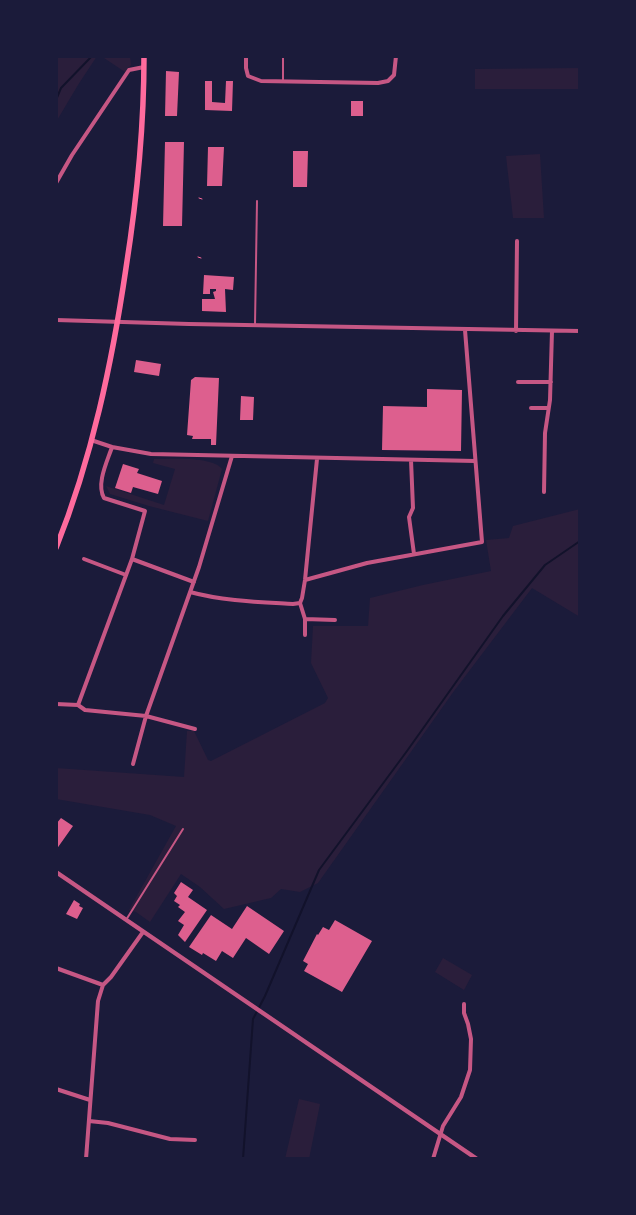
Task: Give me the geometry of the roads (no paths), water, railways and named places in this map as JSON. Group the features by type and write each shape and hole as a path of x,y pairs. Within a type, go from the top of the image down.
{"main road":[{"path":"56,548 79,487 118,322 132,228 140,151 144,56"}],"street":[{"path":"246,56 248,76 261,81 386,82 396,72 396,56"},
{"path":"56,183 129,70 144,67"},
{"path":"516,331 517,241"},
{"path":"56,320 580,331"},
{"path":"305,580 367,563 482,542 465,330"},
{"path":"544,492 545,432 551,382 552,331"},
{"path":"518,382 551,382"},
{"path":"531,408 548,408"},
{"path":"91,440 112,447 151,454 475,461"},
{"path":"78,706 132,559 145,511 104,498 101,492 102,481 112,447"},
{"path":"133,764 146,716 194,582 232,456"},
{"path":"305,635 305,619 300,603 305,580 317,458"},
{"path":"411,460 413,508 409,517 414,554"},
{"path":"84,559 126,575"},
{"path":"132,559 194,582"},
{"path":"190,592 234,600 300,603"},
{"path":"305,619 335,620"},
{"path":"56,704 78,706 85,710 146,716 195,729"},
{"path":"56,872 477,1159"},
{"path":"86,1159 98,1001 103,985 143,932"},
{"path":"56,968 103,985"},
{"path":"433,1159 440,1134 464,1090 470,1070 471,1039 464,1013 464,1004"},
{"path":"56,1089 90,1100"},
{"path":"89,1121 108,1122 170,1139 195,1140"}],"lane":[{"path":"283,56 283,81"},
{"path":"255,324 258,201"},
{"path":"126,920 183,829"}],"waterway":[{"path":"56,100 61,88 92,56"},
{"path":"243,1159 253,1019 265,996 319,870 503,616 545,565 580,541"}]}
